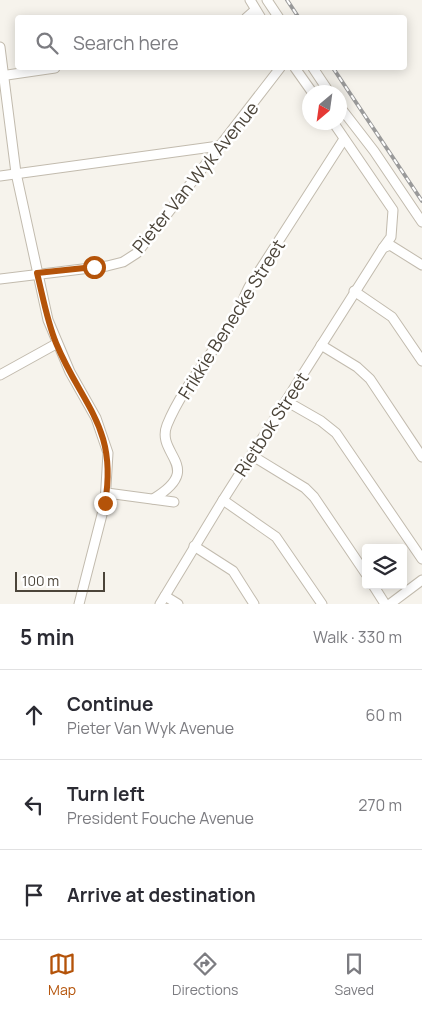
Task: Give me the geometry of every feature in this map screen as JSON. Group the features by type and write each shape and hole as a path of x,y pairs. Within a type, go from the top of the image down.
{"street":[{"path":"250,0 259,15"},
{"path":"267,0 276,15"},
{"path":"249,15 255,10"},
{"path":"0,47 2,75 16,173 37,273 56,344 105,440 108,453 107,493 79,604"},
{"path":"2,75 40,70"},
{"name":"Pieter Van Wyk Avenue","path":"0,279 107,266 123,262 138,253 278,70"},
{"path":"296,70 307,85"},
{"path":"313,70 324,85"},
{"path":"347,116 374,151 422,222"},
{"name":"Rietbok Street","path":"162,600 222,500 322,345 354,291 391,237 393,210 338,130"},
{"name":"Frikkie Benecke Street","path":"153,499 168,490 177,475 178,467 165,439 166,427 186,391 236,316 249,288 344,139"},
{"path":"0,176 219,146"},
{"path":"384,247 394,247 422,265"},
{"path":"354,291 392,317 422,361"},
{"path":"0,375 56,344"},
{"path":"322,345 357,367 370,379 422,457"},
{"path":"286,401 333,429 422,559"},
{"path":"251,455 310,492 362,568"},
{"path":"107,493 174,502"},
{"path":"222,500 272,532 322,604"},
{"path":"194,546 233,572 254,604"},
{"path":"390,604 422,580"},
{"path":"376,589 385,604"},
{"path":"162,600 178,604"}],"railway":[{"path":"287,0 297,15"},
{"path":"334,70 422,201"}],"route":[{"path":"94,267 37,273 48,320 56,344 96,418 105,440 108,453 105,503"}]}
